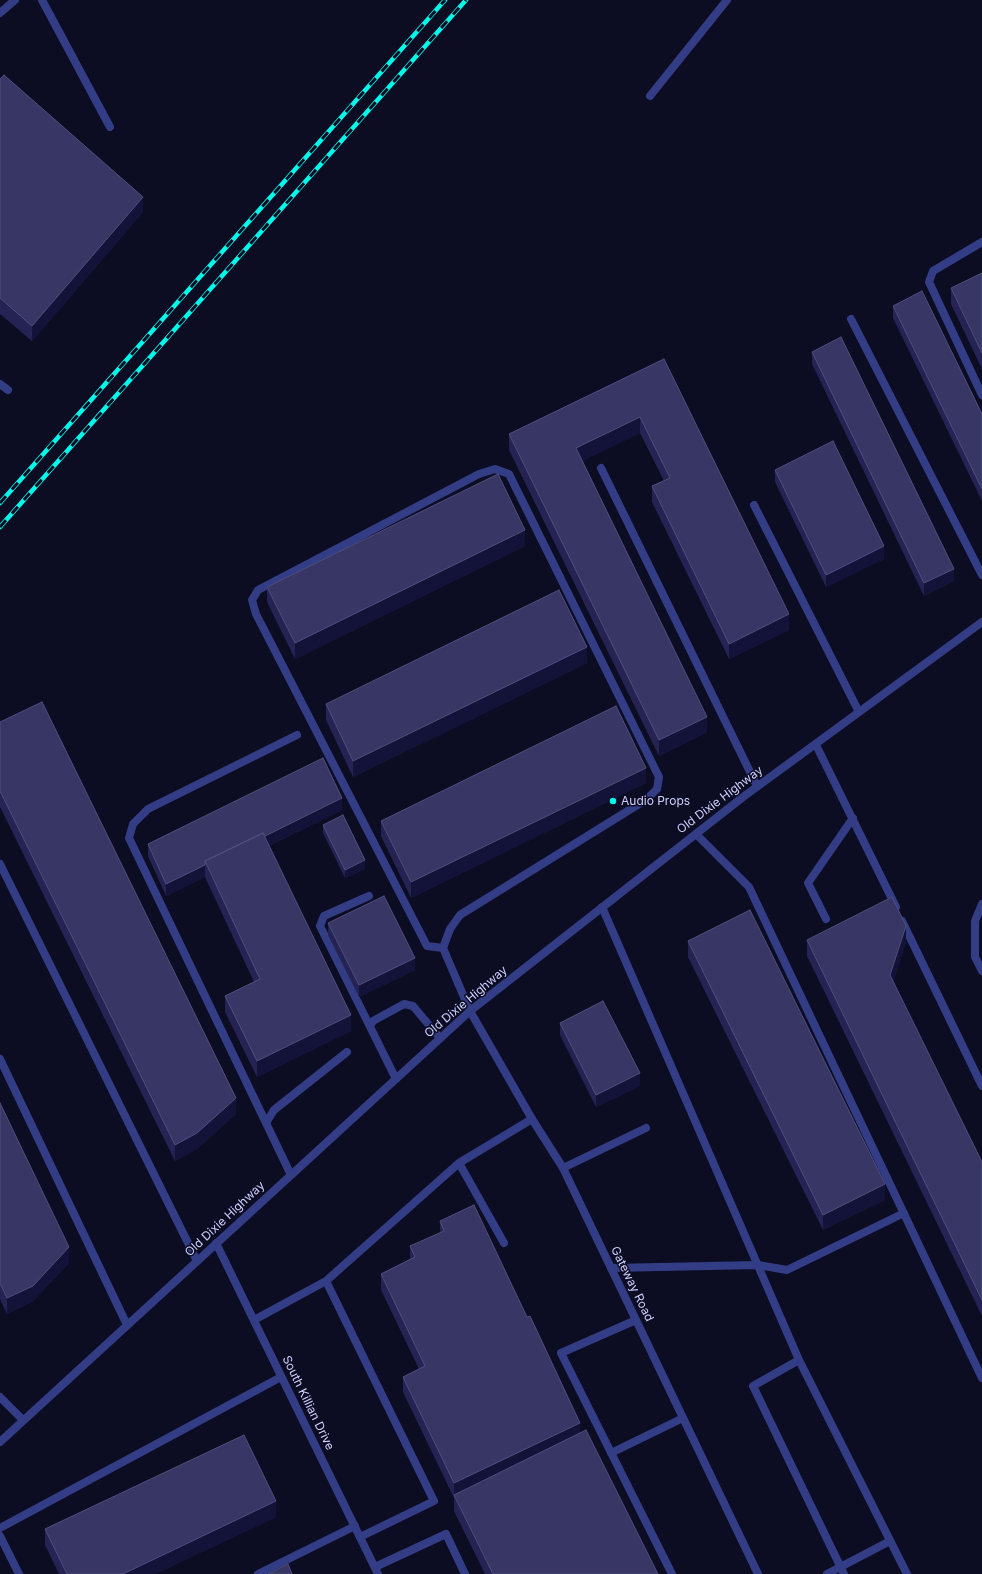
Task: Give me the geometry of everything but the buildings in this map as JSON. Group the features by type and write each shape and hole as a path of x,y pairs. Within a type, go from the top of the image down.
{"street":[{"path":"0,13 15,0"},
{"path":"42,0 110,127"},
{"path":"650,96 727,0"},
{"path":"982,242 933,271 929,282 982,395"},
{"path":"851,319 982,575"},
{"path":"0,384 8,390"},
{"path":"601,468 758,786"},
{"path":"495,469 509,474 659,777 656,789 647,798 460,915 450,929 443,948 426,946 256,614 252,600 258,590 479,474 495,469"},
{"path":"754,505 859,712"},
{"name":"Old Dixie Highway","path":"0,1442 470,1011 758,786 982,622"},
{"path":"291,1175 129,838 133,824 148,809 297,735"},
{"path":"816,745 853,818 982,1086"},
{"path":"826,919 808,883 853,818"},
{"path":"696,834 748,887 982,1378"},
{"path":"0,864 197,1261"},
{"path":"369,896 324,916 320,926 396,1079"},
{"path":"982,904 975,921 975,957 982,972"},
{"path":"602,907 799,1360 907,1574"},
{"name":"Gateway Road","path":"443,948 470,1011 532,1119 563,1168 758,1574"},
{"path":"370,1026 373,1021 404,1004 413,1006 440,1038"},
{"path":"266,1123 274,1110 347,1052"},
{"path":"0,1059 127,1325"},
{"path":"254,1320 326,1281 459,1163 532,1119"},
{"path":"563,1168 646,1128"},
{"path":"459,1163 504,1243"},
{"path":"611,1268 758,1265 787,1270 904,1213"},
{"name":"South Killian Drive","path":"216,1243 377,1571"},
{"path":"326,1281 434,1501 360,1536"},
{"path":"636,1320 561,1353 672,1574"},
{"path":"799,1360 753,1386 842,1570"},
{"path":"0,1528 282,1377"},
{"path":"0,1397 23,1420"},
{"path":"611,1453 683,1418"},
{"path":"258,1574 354,1526"},
{"path":"377,1571 446,1534 465,1574"},
{"path":"0,1536 19,1574"},
{"path":"827,1574 842,1570 890,1541"}],"railway":[{"path":"0,503 445,0"},
{"path":"0,527 466,0"}],"place":[{"name":"Audio Props","path":"613,801"}]}
